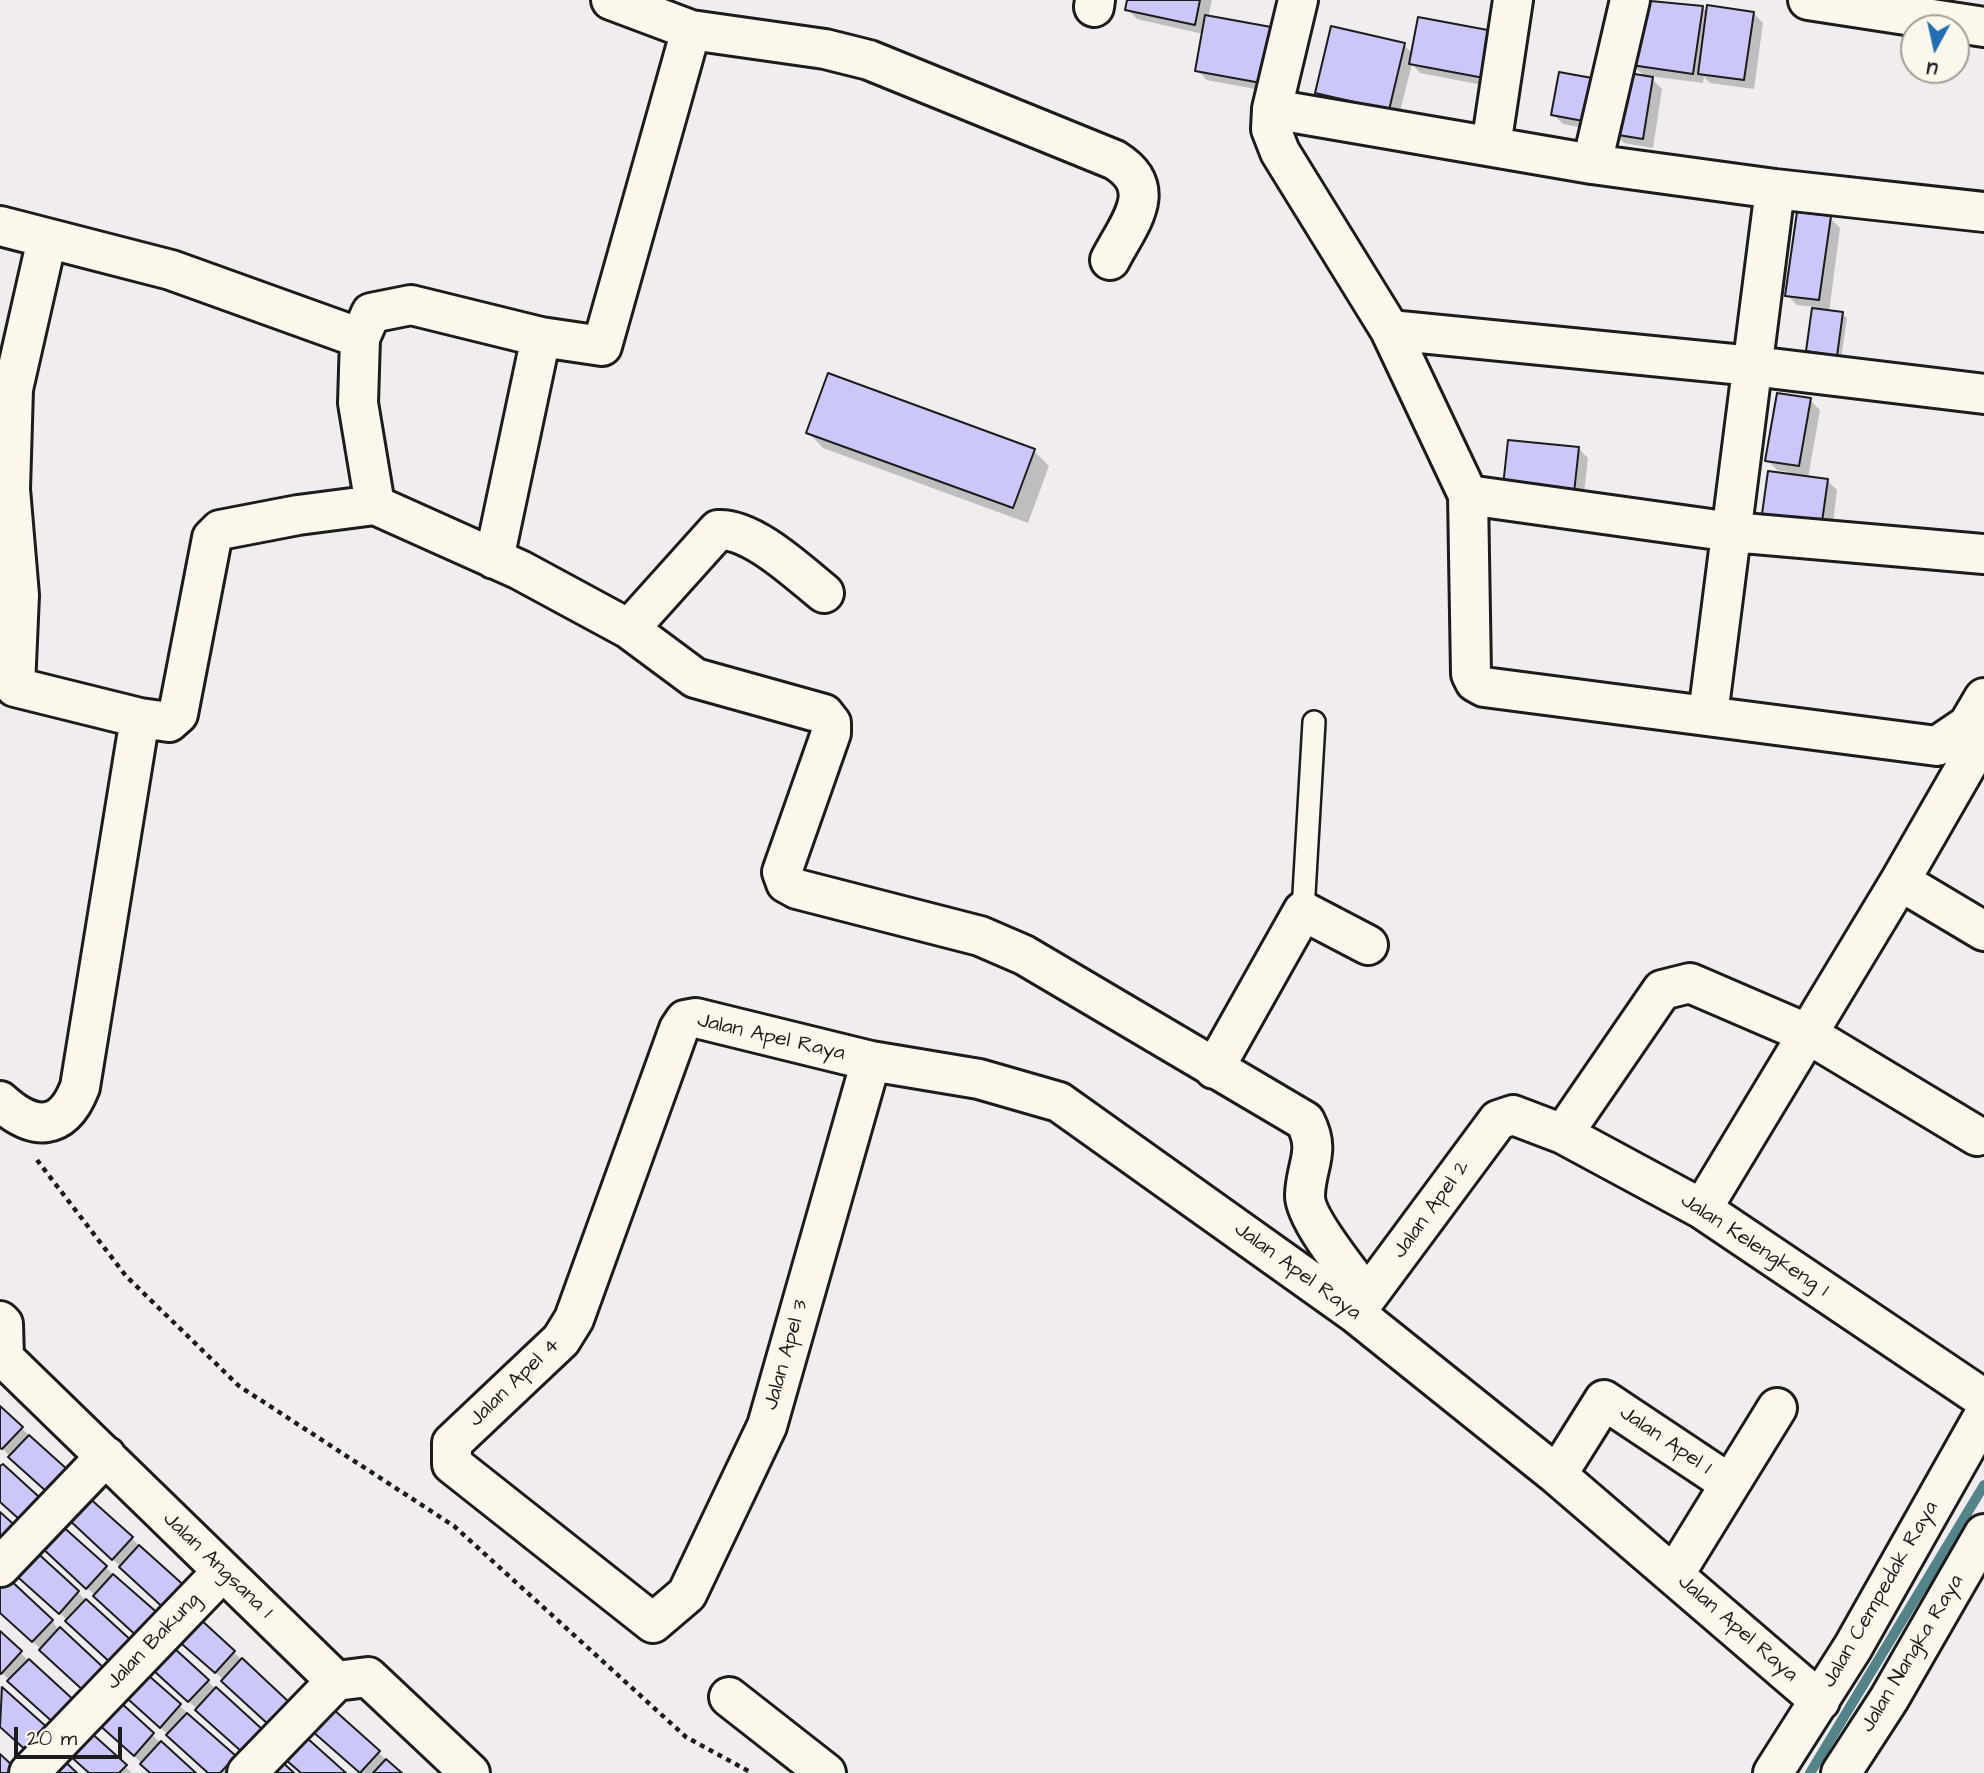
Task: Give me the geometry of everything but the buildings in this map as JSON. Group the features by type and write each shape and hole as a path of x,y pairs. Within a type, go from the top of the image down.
{"street":[{"path":"611,0 691,30 825,48 869,60 1115,160 1129,169 1139,184 1140,201 1110,260"},
{"path":"1298,0 1272,109 1271,129 1280,152 1390,330 1468,495 1471,674 1475,682 1484,687 1937,746 1968,725 1984,698"},
{"path":"1491,146 1513,0"},
{"path":"1592,163 1630,0"},
{"path":"1808,0 1984,27"},
{"path":"375,505 358,403 360,338 371,313 411,305 541,337 602,346 691,30"},
{"path":"1272,109 1592,163 1775,189 1984,212"},
{"path":"1708,715 1775,189"},
{"path":"0,226 171,270 360,338"},
{"path":"47,239 13,388 10,489 19,595 8,687 140,718 169,722 178,714 212,538 220,530 298,515 375,505 520,570 629,629 695,678 824,714 831,723 831,733 782,872 786,883 797,889 980,936 1024,955 1306,1121 1314,1138 1304,1197 1361,1304"},
{"path":"1390,330 1752,366 1984,394"},
{"path":"494,559 541,337"},
{"path":"1468,495 1732,532 1984,554"},
{"path":"629,629 718,530 730,529 745,535 824,593"},
{"path":"0,1101 32,1121 47,1124 57,1121 72,1106 80,1087 140,718"},
{"path":"1702,1209 1900,881 1984,735"},
{"path":"1900,881 1984,931"},
{"path":"1214,1069 1303,911 1368,945"},
{"path":"1563,1134 1662,990 1690,983 1806,1033 1978,1136"},
{"name":"Jalan Apel Raya","path":"685,1020 696,1018 871,1061 979,1079 1059,1102 1361,1304 1820,1701"},
{"name":"Jalan Apel 4","path":"653,1623 452,1464 450,1453 452,1443 561,1340 574,1319 679,1028 685,1020"},
{"name":"Jalan Apel 3","path":"653,1623 687,1594 767,1426 871,1061"},
{"name":"Jalan Kelengkeng 1","path":"1513,1115 1563,1134 1702,1209 1984,1399"},
{"name":"Jalan Apel 2","path":"1361,1304 1498,1120 1513,1115"},
{"name":"Jalan Angsana 1","path":"1,1346 106,1456 336,1681"},
{"name":"Jalan Apel 1","path":"1557,1475 1604,1401 1730,1484"},
{"name":"Jalan Apel 1","path":"1674,1575 1777,1408"},
{"name":"Jalan Cempedak Raya","path":"1773,1773 1820,1701 1984,1415"},
{"path":"0,1567 106,1456"},
{"name":"Jalan Nangka Raya","path":"1841,1773 1889,1699 1984,1534"},
{"name":"Jalan Bakung","path":"29,1773 222,1572"},
{"path":"247,1773 336,1681 368,1677 469,1773"},
{"path":"729,1697 827,1773"}],"lane":[{"path":"1303,911 1314,722"}],"path":[{"path":"32,1121 35,1158 126,1276 239,1386 454,1526 686,1737 752,1773"}],"waterway":[{"path":"1810,1773 1984,1485"}]}
